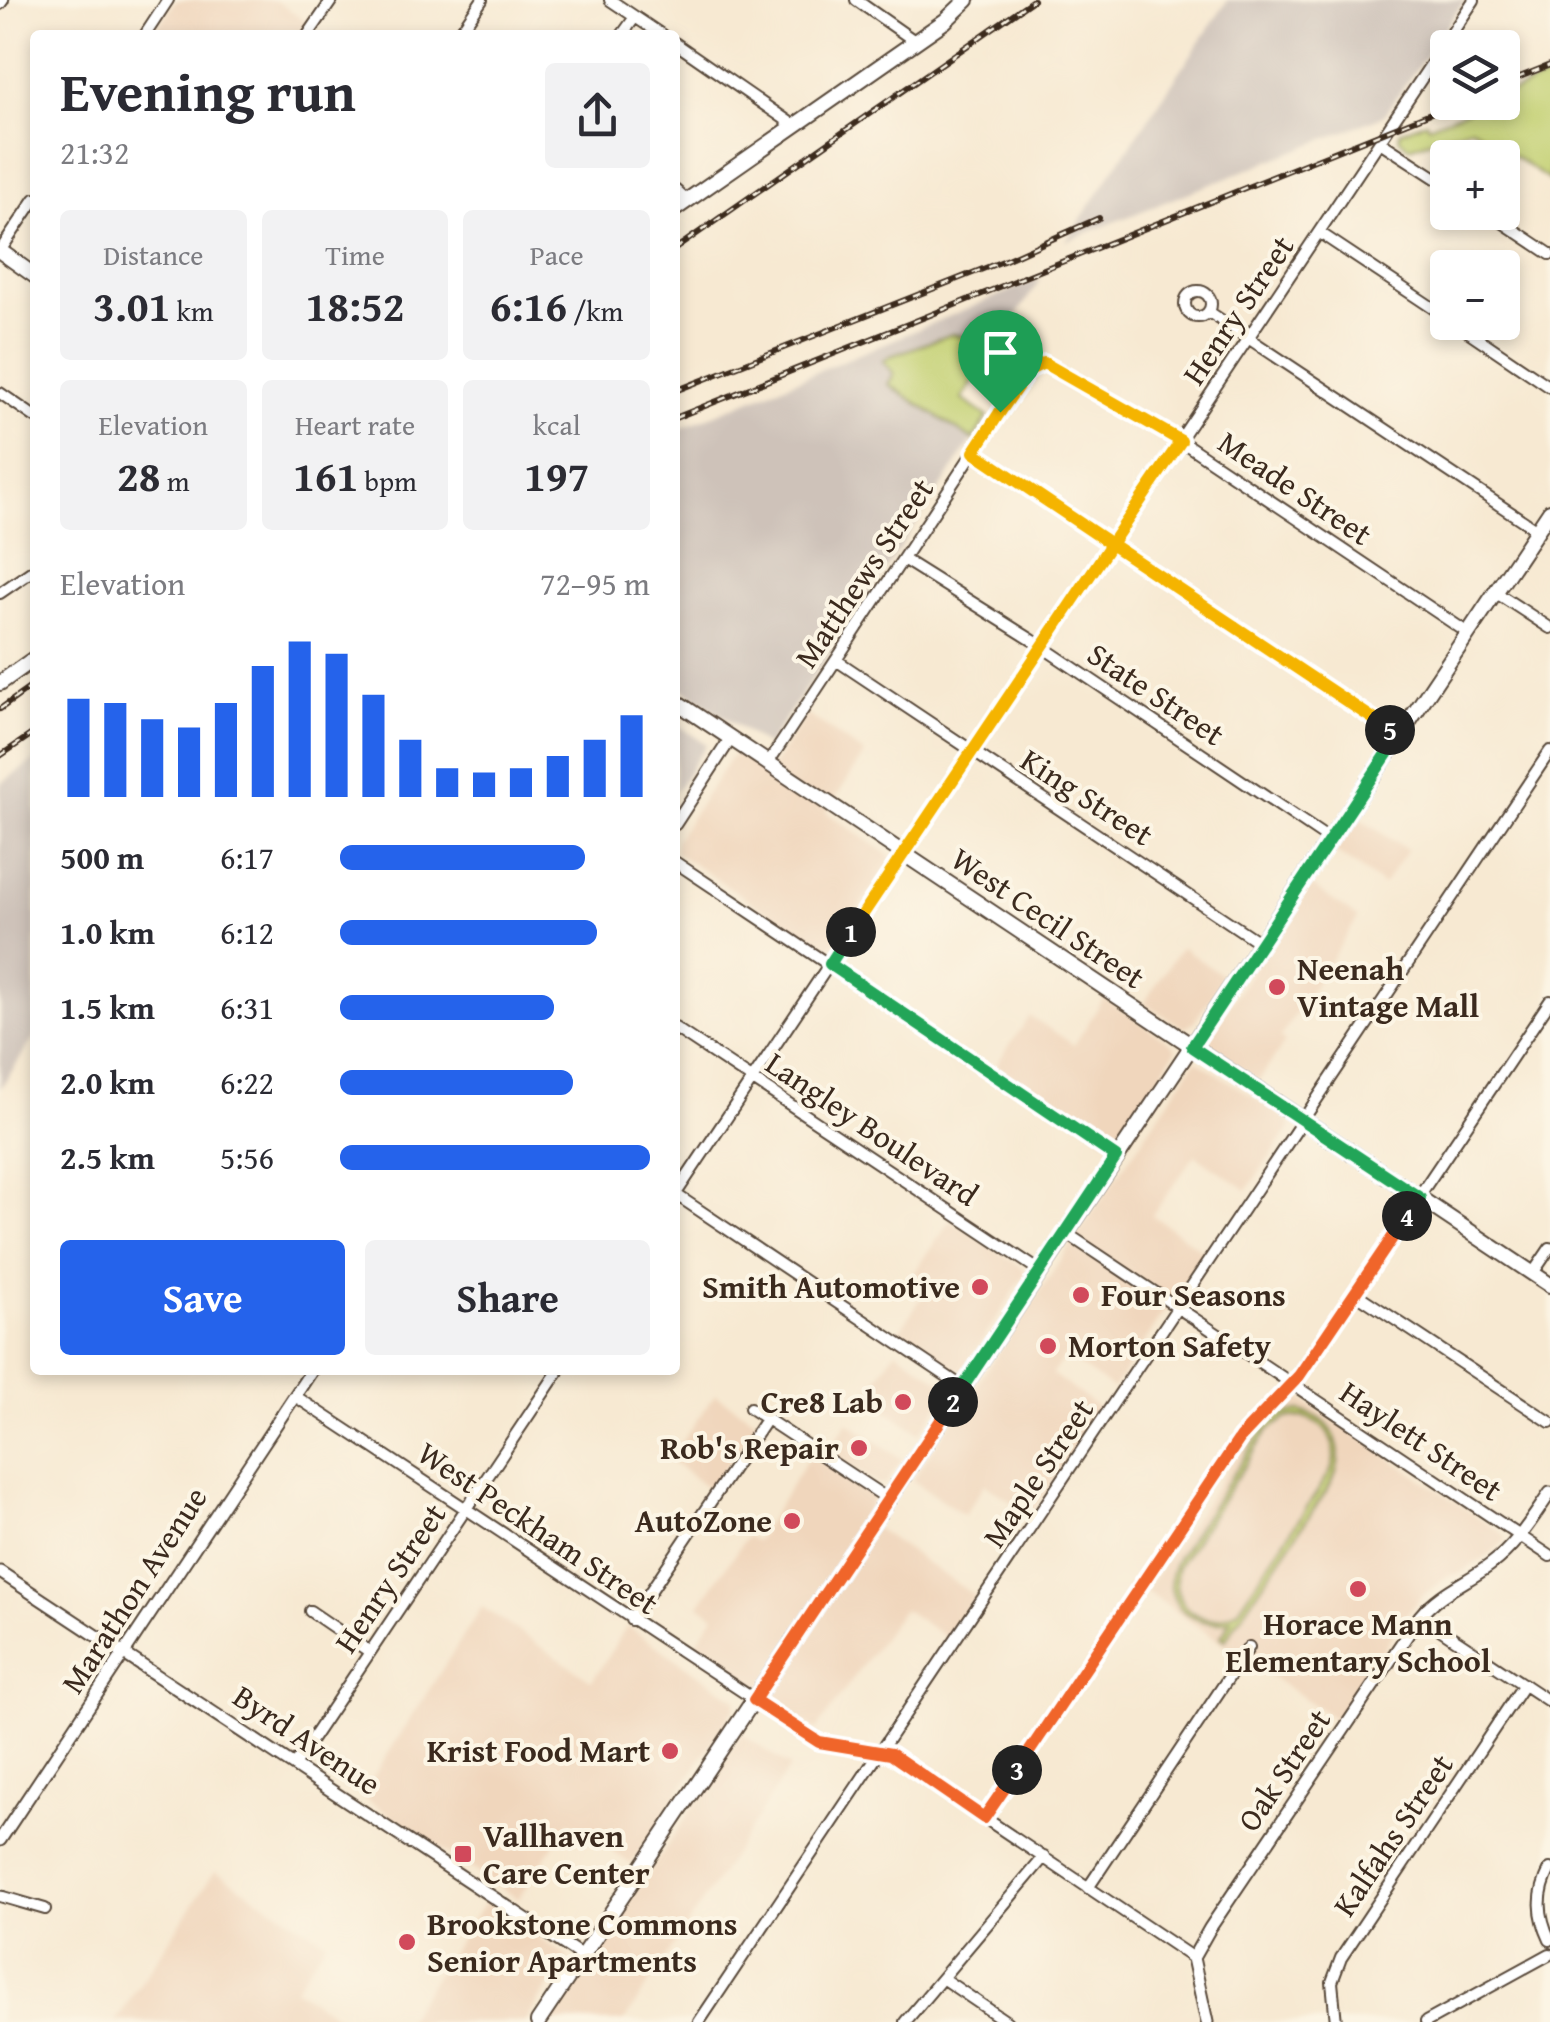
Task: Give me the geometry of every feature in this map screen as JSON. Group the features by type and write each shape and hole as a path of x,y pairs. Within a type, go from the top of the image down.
{"main road":[{"path":"681,205 945,22 967,0"},
{"path":"0,251 30,272"},
{"path":"538,2022 1550,511"},
{"path":"0,683 30,662"},
{"name":"West Cecil Street","path":"680,704 1550,1285"}],"street":[{"path":"148,30 168,0"},
{"path":"311,30 332,0"},
{"path":"461,30 482,0"},
{"path":"610,0 654,30"},
{"path":"856,0 916,42"},
{"name":"Henry Street","path":"680,1188 1474,0"},
{"path":"626,30 635,17"},
{"path":"680,46 785,116 794,126"},
{"path":"1380,142 1430,174"},
{"path":"0,251 30,206"},
{"path":"1514,230 1550,254"},
{"path":"1320,232 1430,306"},
{"path":"1209,312 1537,530"},
{"path":"1481,340 1550,387"},
{"name":"Meade Street","path":"1038,364 1049,365 1181,441 1468,633"},
{"name":"Matthews Street","path":"768,763 1025,374 1038,364"},
{"path":"0,394 30,414"},
{"path":"974,452 1399,736"},
{"name":"State Street","path":"903,559 1330,840"},
{"path":"0,593 30,572"},
{"path":"1495,592 1550,628"},
{"name":"King Street","path":"836,660 1260,943"},
{"path":"680,816 731,738"},
{"name":"Maple Street","path":"699,2022 1550,751"},
{"path":"680,865 1116,1157"},
{"path":"984,1818 1240,1438 1292,1384 1355,1294 1550,1001"},
{"name":"Langley Boulevard","path":"680,1031 1040,1271"},
{"path":"680,1198 963,1387"},
{"name":"Haylett Street","path":"1066,1233 1550,1556"},
{"path":"1533,1273 1550,1248"},
{"path":"1355,1294 1550,1422"},
{"name":"Marathon Avenue","path":"0,1840 309,1375"},
{"name":"Henry Street","path":"294,1764 556,1375"},
{"name":"West Peckham Street","path":"294,1396 819,1742 881,1752"},
{"path":"750,1408 888,1499"},
{"path":"632,1620 767,1418"},
{"name":"Oak Street","path":"1193,1958 1420,1616 1448,1590 1488,1567 1520,1536 1550,1493"},
{"name":"Byrd Avenue","path":"0,1572 582,1956"},
{"path":"310,1611 370,1652"},
{"path":"1420,1616 1550,1702"},
{"path":"1088,1888 1248,1647"},
{"name":"Kalfahs Street","path":"1336,2022 1332,1982 1341,1958 1524,1684"},
{"path":"881,1752 891,1754 1193,1958 1207,2022"},
{"path":"905,2022 1044,1858"},
{"path":"1550,1869 1540,1900 1550,1940"},
{"path":"0,1896 45,1909"},
{"path":"1426,2022 1550,1954"},
{"path":"942,1978 1008,2022"}],"shaded area":[{"path":"176,0 275,0 308,23 303,30 156,30"},
{"path":"1228,0 1465,0 1444,30 1430,30 1430,50 1383,116 1066,241"},
{"path":"1041,278 962,399 988,417 767,746 680,687 680,429"},
{"path":"807,714 865,754 826,812 889,855 891,861 828,952 680,855 680,834 732,756 740,754 769,772"},
{"path":"680,726 706,744 680,784"},
{"path":"30,763 30,1044 0,1089 0,784"},
{"path":"1356,816 1407,850 1383,885 1333,850"},
{"path":"1310,885 1358,918 1280,1038 1285,1042 1258,1082 1209,1049 1206,1040"},
{"path":"1181,947 1225,977 1194,1022 1184,1028 1144,1003"},
{"path":"1104,998 1176,1050 1111,1143 996,1065 1030,1016 1074,1045"},
{"path":"1196,1060 1287,1119 1291,1127 1247,1190 1195,1155 1152,1215 1205,1252 1113,1389 1065,1356 1052,1374 1100,1409 1030,1514 985,1484 964,1515 912,1480"},
{"path":"951,1220 1022,1267 1025,1274 964,1369 959,1371 898,1333 930,1285 914,1273"},
{"path":"896,1350 948,1386 920,1433 865,1396"},
{"path":"715,1394 758,1421 709,1489 669,1460"},
{"name":"Horace Mann Elementary School","path":"1294,1394 1507,1539 1492,1553 1459,1574 1449,1575 1420,1598 1399,1624 1339,1722 1145,1591 1253,1431"},
{"path":"848,1422 902,1459 885,1484 878,1484 828,1451"},
{"path":"810,1455 874,1498 862,1519 975,1596 947,1638 903,1609 816,1730 692,1650 714,1615 699,1605 747,1536 756,1541"},
{"path":"482,1607 592,1681 627,1626 736,1699 735,1708 631,1864 569,1822 518,1899 361,1796"},
{"path":"742,1734 790,1767 624,2022 549,2022"},
{"path":"215,1871 326,1941 295,1988 346,2022 115,2022"},
{"path":"485,1902 568,1957 525,2022 404,2022"}],"green space":[{"path":"1550,76 1550,181 1520,160 1520,140 1490,140 1471,127 1409,147 1399,138 1400,132 1426,121 1428,126 1443,120 1520,120 1520,89"},
{"path":"1013,321 962,399 988,417 973,440 888,384 894,374 883,361 890,356 952,334 985,334"},
{"path":"1299,1411 1323,1422 1336,1440 1338,1463 1329,1487 1225,1640 1221,1637 1231,1620 1202,1621 1180,1608 1171,1585 1172,1572 1178,1557 1264,1428 1281,1415","holes":["1287,1418 1313,1421 1331,1439 1334,1455 1330,1473 1239,1609 1213,1619 1191,1612 1178,1593 1178,1566 1268,1430"]}],"railway":[{"path":"680,246 1033,0"},
{"path":"1520,77 1550,65"},
{"path":"680,416 1430,113"},
{"path":"680,389 1003,261 1099,218"},
{"path":"0,709 30,688"},
{"path":"0,756 30,735"}],"place":[{"name":"Neenah Vintage Mall","path":"1277,987"},
{"name":"Smith Automotive","path":"980,1287"},
{"name":"Four Seasons","path":"1081,1295"},
{"name":"Morton Safety","path":"1048,1346"},
{"name":"Cre8 Lab","path":"903,1402"},
{"name":"Rob's Repair","path":"859,1448"},
{"name":"AutoZone","path":"792,1521"},
{"name":"Horace Mann Elementary School","path":"1358,1589"},
{"name":"Krist Food Mart","path":"670,1751"},
{"name":"Vallhaven Care Center","path":"463,1854"},
{"name":"Brookstone Commons Senior Apartments","path":"407,1942"}],"route":[{"path":"1000,412 974,452 1111,544 830,964 1116,1157 754,1700 819,1742 891,1754 984,1818 1240,1438 1299,1376 1420,1198 1192,1047 1399,736 1111,544 1181,441 1044,363 1029,370 1000,412"}]}
